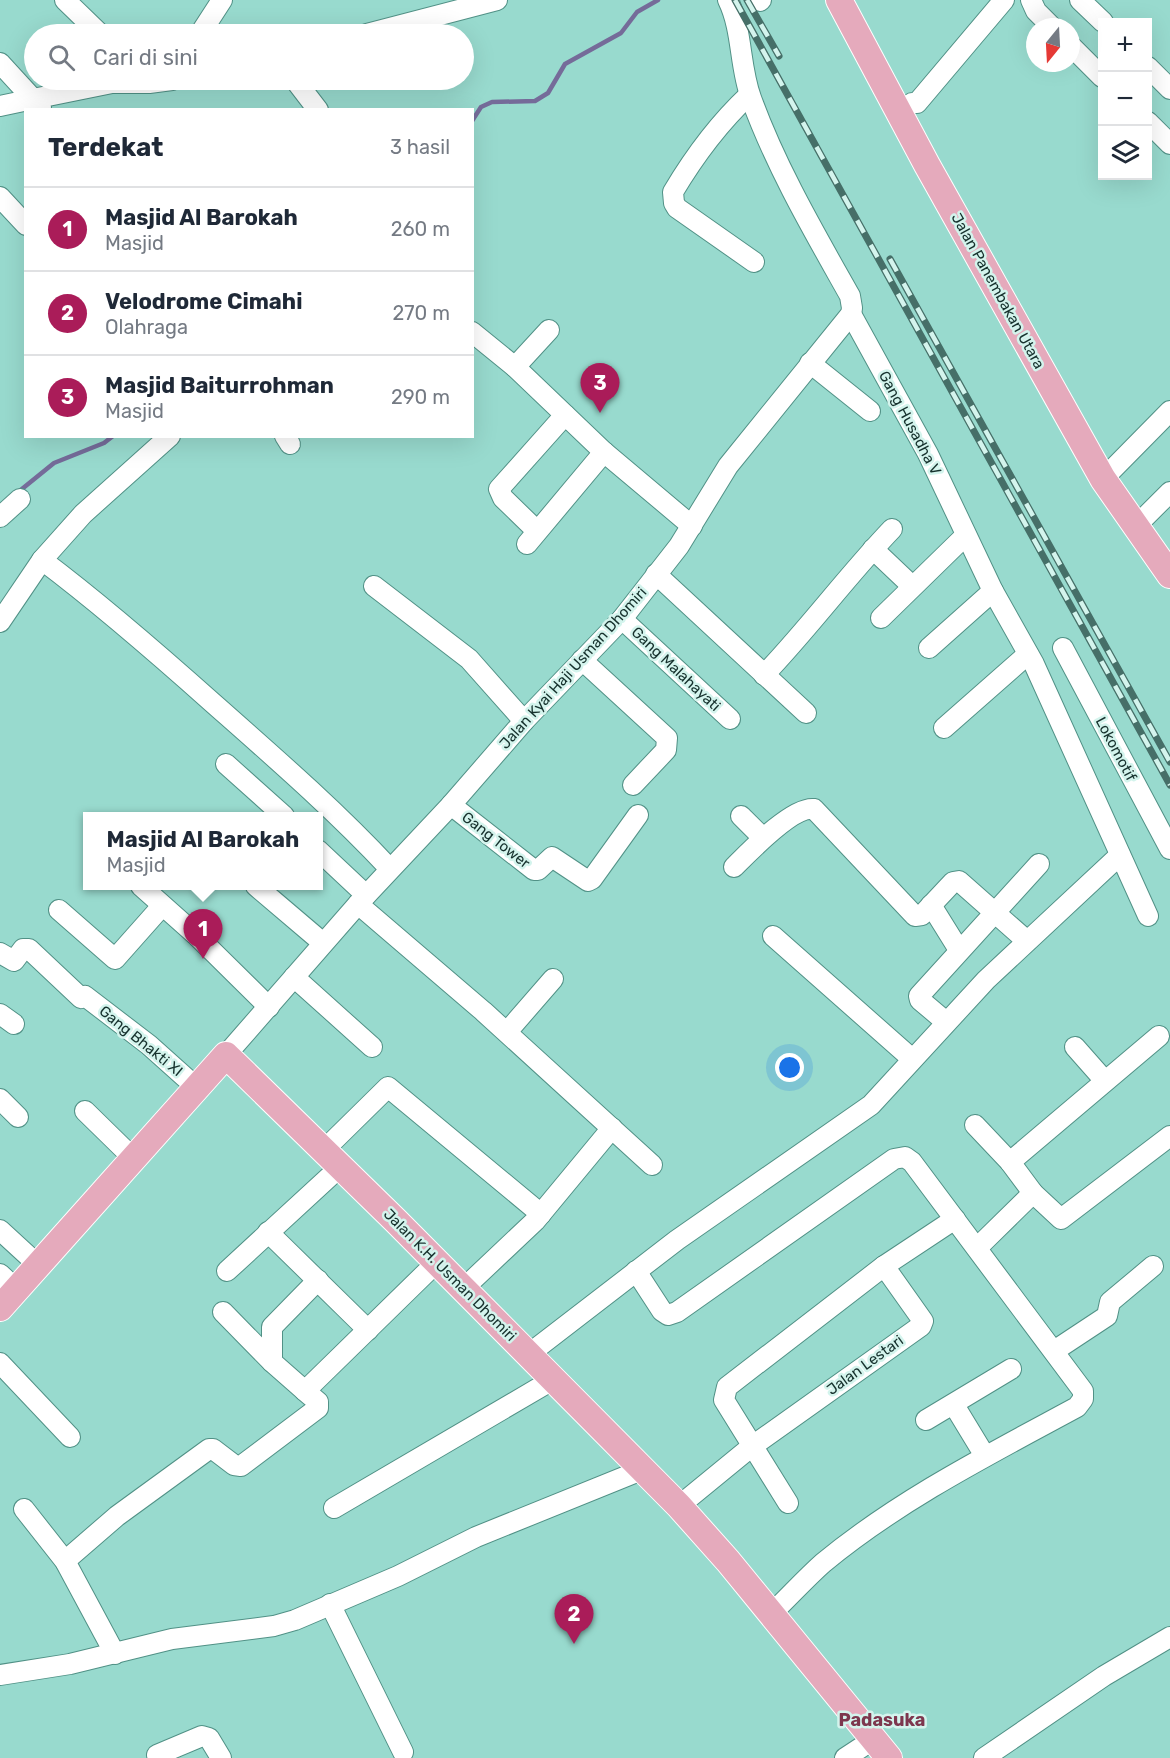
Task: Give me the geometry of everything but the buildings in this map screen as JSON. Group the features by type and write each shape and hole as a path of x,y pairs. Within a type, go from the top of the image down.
{"main road":[{"name":"Jalan Panembakan Utara","path":"839,0 1103,479 1170,574"},
{"path":"5,1290 37,1264 226,1055"},
{"name":"Jalan K.H. Usman Dhomiri","path":"226,1055 529,1354 679,1506 728,1561 882,1749"}],"street":[{"path":"65,0 90,24"},
{"path":"206,24 222,0"},
{"path":"405,24 497,0"},
{"path":"728,0 737,19 740,54 749,95 765,136 850,296 852,308 850,314"},
{"path":"900,113 912,103 917,103 1004,0"},
{"path":"1031,0 1036,11 1043,18"},
{"path":"1080,0 1098,18"},
{"path":"1080,55 1098,73"},
{"path":"0,63 24,89"},
{"path":"1152,71 1170,89"},
{"path":"25,90 38,104"},
{"path":"0,106 38,104 90,90"},
{"path":"303,90 316,108"},
{"path":"749,95 729,114 701,148 673,192 672,198 677,208 754,262"},
{"path":"1152,126 1170,144"},
{"path":"0,197 24,223"},
{"name":"Jalan Kyai Haji Usman Dhomiri","path":"226,1055 362,899 451,805 524,721 622,619 692,526 728,466 850,314"},
{"name":"Gang Husadha V","path":"850,314 928,454 965,536 1031,659 1148,916"},
{"path":"515,367 549,330"},
{"path":"474,334 515,367 604,452 692,526"},
{"path":"810,363 870,411"},
{"path":"1103,479 1170,411"},
{"path":"565,415 499,489 532,538 604,452"},
{"path":"0,622 42,560 83,514 168,438"},
{"path":"1136,526 1170,492"},
{"path":"0,517 20,498"},
{"path":"764,675 807,630 892,529"},
{"path":"881,618 965,536"},
{"path":"873,549 912,586"},
{"path":"42,560 118,620 272,755 351,827 390,869"},
{"path":"656,574 806,713"},
{"path":"375,586 470,659 524,721"},
{"path":"929,648 993,591"},
{"name":"Gang Malahayati","path":"622,619 730,719"},
{"name":"Lokomotif","path":"1063,648 1170,849"},
{"path":"944,728 1031,659"},
{"path":"582,660 667,738 666,750 633,785"},
{"path":"226,764 280,812"},
{"name":"Gang Tower","path":"451,805 534,870 552,857 588,881 592,879 638,814"},
{"path":"734,867 763,838 804,810 814,809 915,916 922,915 957,881 1027,941"},
{"path":"741,816 763,838"},
{"path":"529,1354 744,1191 871,1105 945,1022 1027,941 1120,855"},
{"path":"323,856 362,899 652,1165"},
{"path":"945,1022 920,1000 919,996 1039,864"},
{"path":"146,890 196,935 268,1007"},
{"path":"262,890 323,943"},
{"path":"931,905 959,950"},
{"path":"59,910 115,959 162,906"},
{"path":"773,936 911,1058"},
{"name":"Gang Bhakti XI","path":"0,953 14,961 23,949 30,950 70,989 81,998 85,996 149,1045 196,1088"},
{"path":"294,977 372,1047"},
{"path":"507,1032 553,979"},
{"path":"1010,1162 1159,1036"},
{"path":"1075,1047 1105,1081"},
{"path":"227,1271 267,1232 332,1158 388,1087 541,1214"},
{"path":"0,1099 18,1117"},
{"path":"85,1111 133,1158"},
{"path":"975,1125 1010,1162 1033,1193 1056,1216 1064,1219 1170,1136"},
{"path":"463,1289 541,1214 612,1128"},
{"path":"636,1271 662,1311 668,1315 677,1312 894,1159 905,1157 912,1162 978,1247 1083,1391 1081,1403 986,1456 895,1511 823,1563 771,1614"},
{"path":"978,1247 1033,1193"},
{"path":"788,1503 751,1447 724,1400 727,1387 884,1266 955,1219"},
{"path":"0,1230 37,1264"},
{"path":"267,1232 368,1330"},
{"path":"305,1391 436,1263"},
{"name":"Jalan Lestari","path":"751,1447 921,1326 923,1321 884,1266"},
{"path":"1054,1351 1107,1316 1110,1302 1153,1266"},
{"path":"272,1362 272,1327 318,1280"},
{"path":"65,1561 117,1516 210,1448 234,1465 241,1466 318,1408 318,1402 272,1362 223,1312"},
{"path":"0,1363 70,1437"},
{"path":"926,1420 1011,1369"},
{"path":"334,1508 554,1379"},
{"path":"954,1405 986,1456"},
{"path":"679,1506 751,1447"},
{"path":"0,1675 70,1664 172,1639 274,1626 398,1576 498,1528 644,1469"},
{"path":"24,1509 65,1561 116,1654"},
{"path":"330,1604 403,1752"},
{"path":"984,1758 1104,1676 1170,1637"},
{"path":"157,1755 202,1736 209,1738 221,1758"},
{"path":"845,1758 882,1749"}],"waterway":[{"path":"474,118 481,107 492,102 535,101 548,93 565,64 621,33 637,12 658,0"},
{"path":"17,493 54,463 104,443 110,438"}],"railway":[{"path":"735,0 1170,785"},
{"path":"747,0 779,56"},
{"path":"890,259 1170,762"}],"place":[{"name":"Masjid Baiturrohman","path":"600,413"},
{"name":"Masjid Al Barokah","path":"203,959"},
{"name":"Velodrome Cimahi","path":"574,1644"}],"district":[{"name":"Padasuka","path":"882,1720"}]}
